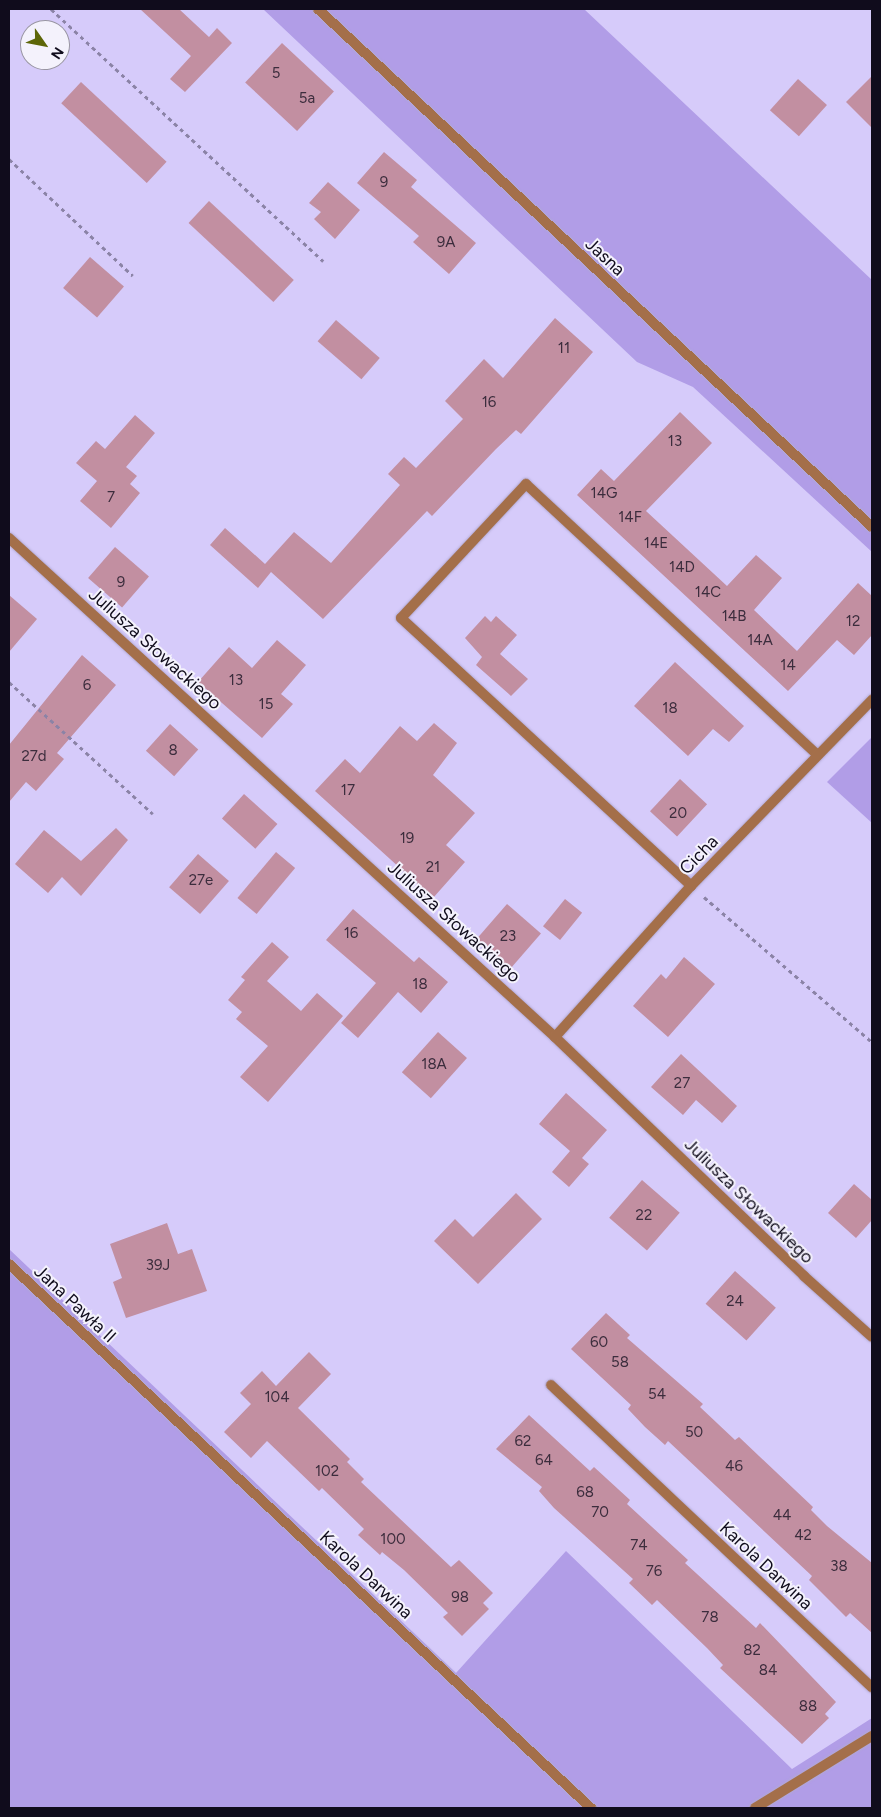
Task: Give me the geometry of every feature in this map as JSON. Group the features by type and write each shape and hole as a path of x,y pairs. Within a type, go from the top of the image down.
{"street":[{"name":"Jasna","path":"318,9 872,527"},
{"path":"691,886 401,618 526,484 818,755"},
{"name":"Juliusza Słowackiego","path":"9,538 555,1037 804,1276 872,1337"},
{"name":"Cicha","path":"555,1037 691,886 872,700"},
{"name":"Jana Pawła II","path":"9,1264 118,1366"},
{"name":"Karola Darwina","path":"118,1366 591,1808"},
{"name":"Karola Darwina","path":"551,1385 872,1688"},
{"path":"755,1808 872,1736"}],"path":[{"path":"51,9 323,261"},
{"path":"9,159 132,276"},
{"path":"9,682 153,814"},
{"path":"691,886 872,1042"}],"shaded area":[{"path":"263,9 584,9 872,280 872,552 693,387 637,362"},
{"path":"872,737 872,823 827,782"},
{"path":"9,1249 456,1673 566,1551 792,1769 872,1718 872,1808 9,1808"}],"building":[{"path":"140,9 179,9 209,37 217,28 232,43 185,92 170,79 191,56"},
{"path":"282,43 334,91 297,131 245,82"},
{"path":"872,76 872,128 846,102"},
{"path":"798,79 827,105 799,136 770,110"},
{"path":"81,82 167,162 147,183 61,103"},
{"path":"384,152 417,180 411,187 476,243 449,274 413,242 419,236 357,183"},
{"path":"328,182 360,210 335,239 314,219 321,212 309,203"},
{"path":"209,201 294,280 273,302 189,223"},
{"path":"90,257 124,287 97,317 63,288"},
{"path":"555,318 593,352 521,434 516,430 432,516 427,511 323,619 271,572 258,588 210,545 225,528 265,564 294,532 331,563 400,485 388,474 404,457 416,468 463,419 445,401 484,359 503,378"},
{"path":"336,320 380,358 361,379 318,341"},
{"path":"680,412 712,443 646,511 727,586 756,555 782,578 754,610 797,651 858,583 872,596 872,635 854,655 837,640 788,691 577,495 601,469 614,481"},
{"path":"135,415 155,433 126,467 137,476 130,484 140,493 111,528 80,501 97,481 76,463 96,441 105,449"},
{"path":"115,547 149,577 122,607 88,578"},
{"path":"9,595 37,619 9,652"},
{"path":"485,616 491,622 496,616 517,635 500,654 528,679 511,696 476,665 482,657 465,638"},
{"path":"277,640 306,665 281,694 293,704 262,738 198,682 229,647 252,668"},
{"path":"82,655 116,685 57,753 64,759 36,791 26,782 9,802 9,745"},
{"path":"675,662 744,726 729,742 713,729 688,756 634,706"},
{"path":"434,723 457,743 433,775 475,813 446,845 465,862 433,898 315,791 345,759 360,773 400,726 417,741"},
{"path":"170,724 198,749 174,776 146,751"},
{"path":"680,779 707,804 677,836 650,811"},
{"path":"244,794 277,824 255,849 222,819"},
{"path":"116,828 128,840 81,896 62,877 48,893 15,864 44,830 81,861"},
{"path":"276,852 295,868 257,914 237,898"},
{"path":"198,854 229,881 200,914 169,887"},
{"path":"565,899 582,913 560,940 543,926"},
{"path":"507,904 541,934 509,970 476,940"},
{"path":"353,909 414,962 419,957 448,982 421,1013 398,992 358,1038 341,1023 376,983 326,940"},
{"path":"272,942 289,957 267,981 301,1011 317,993 343,1016 268,1102 240,1077 268,1046 236,1019 242,1012 228,1000 245,980 241,977"},
{"path":"684,957 715,984 668,1037 633,1006 661,974 666,979"},
{"path":"438,1032 467,1058 431,1098 402,1072"},
{"path":"681,1054 737,1106 722,1123 696,1100 683,1115 651,1087"},
{"path":"566,1093 607,1130 582,1158 589,1164 569,1187 552,1172 570,1151 539,1124"},
{"path":"642,1180 680,1213 647,1251 609,1218"},
{"path":"854,1184 872,1200 872,1220 856,1238 828,1213"},
{"path":"516,1193 542,1219 478,1284 434,1241 455,1219 473,1237"},
{"path":"167,1223 178,1254 192,1249 207,1291 126,1318 113,1282 122,1278 110,1244"},
{"path":"735,1271 776,1308 746,1341 706,1304"},
{"path":"606,1313 630,1335 627,1338 703,1404 700,1407 735,1440 739,1437 813,1507 811,1510 827,1526 872,1563 872,1633 850,1613 846,1617 809,1580 812,1576 668,1441 665,1445 645,1427 628,1409 631,1405 571,1349"},
{"path":"309,1352 331,1374 298,1408 350,1459 347,1462 364,1479 361,1482 451,1567 459,1560 493,1593 483,1603 489,1609 462,1636 443,1617 448,1613 404,1570 382,1552 380,1555 358,1535 364,1529 322,1488 319,1491 267,1441 251,1458 224,1432 251,1404 240,1393 262,1371 276,1386"},
{"path":"529,1415 590,1471 594,1467 630,1500 627,1504 688,1560 685,1563 756,1628 760,1623 836,1702 825,1714 829,1718 802,1744 720,1668 723,1665 657,1600 652,1605 629,1583 633,1579 554,1508 539,1491 542,1487 496,1449"}]}
